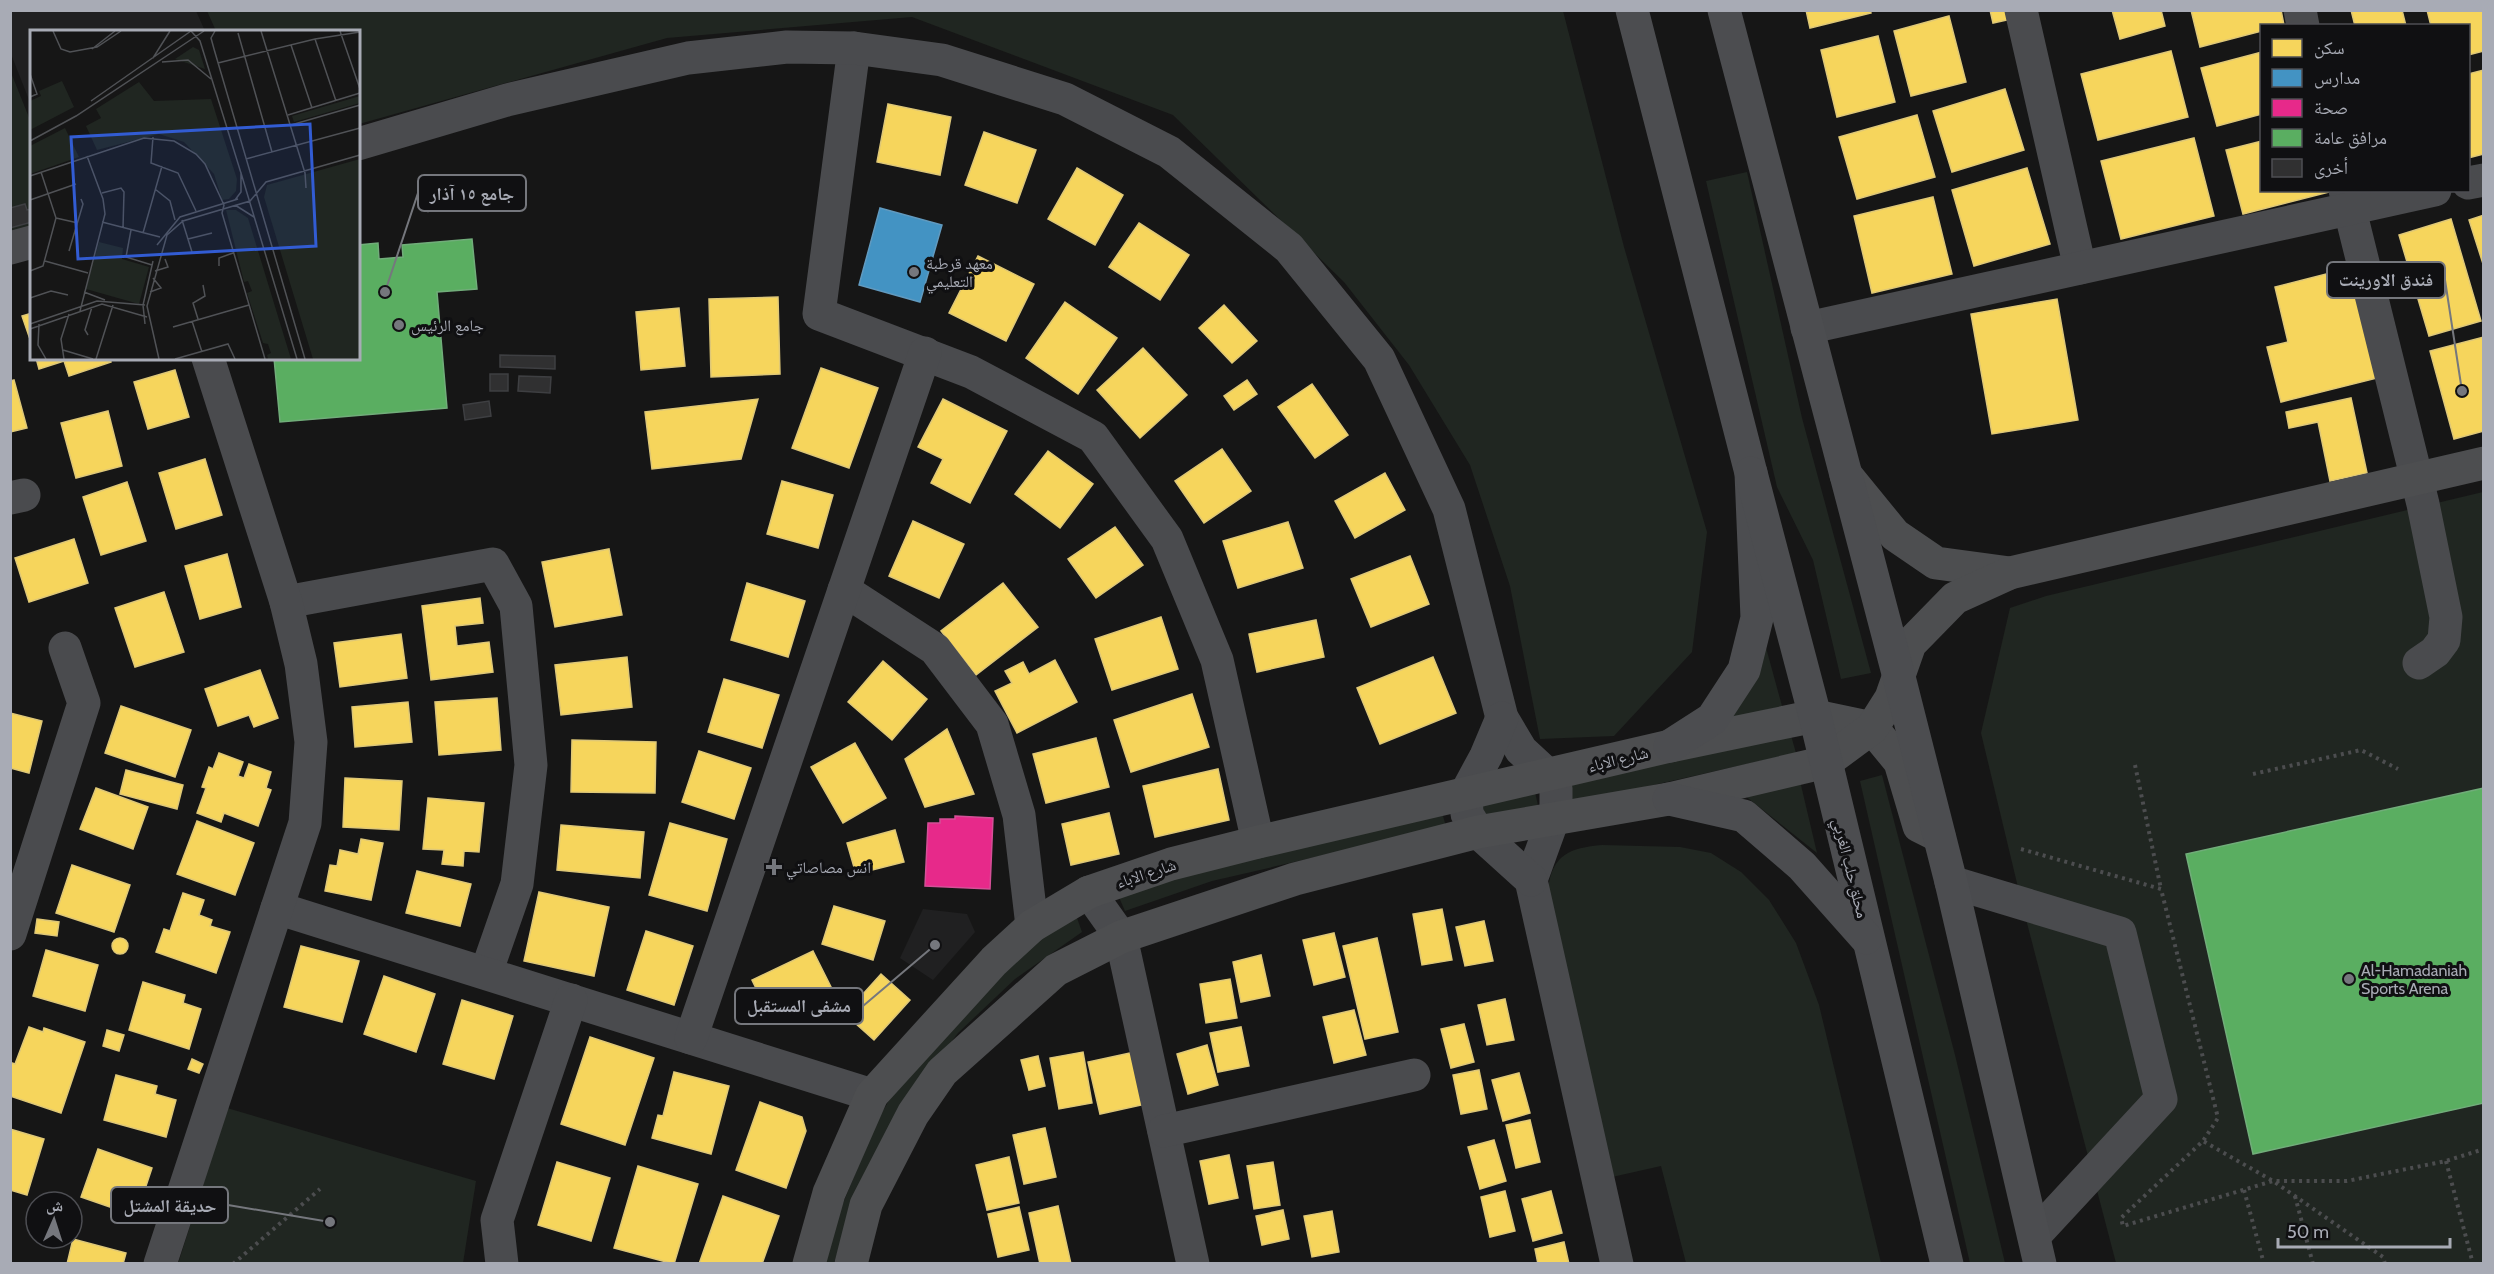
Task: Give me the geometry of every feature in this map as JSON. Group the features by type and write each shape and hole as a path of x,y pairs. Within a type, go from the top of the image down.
{"highway":[{"path":"1724,10 1951,882 2037,1250"},
{"path":"1634,18 1751,473 1757,618 1744,670 1712,719 1670,746"},
{"name":"محلق حلب الغربي","path":"1751,473 1815,716 1947,1263"},
{"path":"1669,799 1744,816 1802,866 1869,942"}],"main road":[{"path":"851,1263 866,1205 913,1114 942,1072 1056,970 1121,937 1295,879 1478,832 1669,799 1826,762 1872,728 1891,699 1910,644 1955,598 2010,573 2484,463"},
{"path":"1846,475 1895,535 1936,563 2010,573"},
{"path":"1815,716 1872,728 1900,762 1919,826 1939,836"},
{"name":"شارع الاباء","path":"809,1263 829,1194 872,1095 994,961 1032,926 1089,892 1171,864 1258,842 1670,746 1815,716"}],"street":[{"path":"2021,10 2080,268"},
{"path":"360,143 507,100 688,58 787,47 854,48 942,60 1065,99 1169,152 1289,248 1379,359 1449,509 1502,718 1521,750 1548,775 1557,795 1554,818 1531,880 1617,1263"},
{"path":"854,48 819,314 971,372 1092,437 1167,539 1217,660 1258,842"},
{"path":"1807,328 2080,268 2348,200 2418,192"},
{"path":"2348,200 2416,479 2448,625 2440,646 2419,663"},
{"path":"10,248 30,243"},
{"path":"691,1038 925,353"},
{"path":"160,1263 305,823 311,742 301,664 285,602 209,360"},
{"path":"285,602 493,564 516,606 531,765 518,884 486,973"},
{"path":"844,590 935,649 992,724 1019,815 1032,926"},
{"path":"14,914 84,703 65,648"},
{"path":"1502,718 1486,756 1466,793 1467,814 1478,832 1531,880"},
{"path":"1951,882 2120,933 2161,1099 2037,1250"},
{"path":"1089,892 1121,937 1193,1263"},
{"path":"277,908 872,1095"},
{"path":"502,1263 497,1220 571,1000"},
{"path":"1164,1131 1414,1075"}],"path":[{"path":"2253,774 2361,750 2398,769"},
{"path":"2135,765 2161,889"},
{"path":"2385,1263 2383,1257 2273,1181 2203,1141 2121,1218 2123,1226 2273,1181 2347,1181 2446,1161 2484,1149"},
{"path":"2446,1161 2473,1263"},
{"path":"233,1263 320,1189"},
{"path":"2244,1190 2264,1263"},
{"path":"2295,1196 2313,1263"}],"shaded area":[{"path":"10,11 196,11 205,30 30,30 30,102 11,54"},
{"path":"207,11 1563,11 1624,247 1707,532 1692,652 1614,736 1540,739 1510,586 1470,465 1409,365 1344,282 1173,115 912,17 667,38 360,124 360,30 216,30"},
{"path":"10,70 30,120 30,227 10,233"},
{"path":"1747,172 1802,418 1871,673 1841,679 1813,560 1777,487 1706,181"},
{"path":"2483,492 2483,1263 2116,1263 2022,904 1981,733 2010,608 2046,596"},
{"path":"1765,644 1782,706 1726,720"},
{"path":"1790,732 1796,753 1573,803 1566,783"},
{"path":"1882,775 1955,1055 2005,1263 1970,1263 1860,781"},
{"path":"1800,781 1817,853 1744,795"},
{"path":"1535,792 1539,810 1478,825 1474,806"},
{"path":"1442,812 1446,827 1212,881 1125,911 1118,895 1209,866"},
{"path":"1602,845 1680,847 1711,853 1741,872 1769,900 1796,943 1819,1005 1881,1263 1686,1263 1661,1166 1612,1177 1548,890 1554,868 1564,855 1581,848"},
{"path":"923,909 967,914 975,932 933,980 900,958"},
{"path":"1076,915 1082,932 1015,979 958,1033 910,1097 854,1201 834,1263 818,1264 876,1123 896,1088 923,1054 1041,937"},
{"path":"227,1108 476,1181 463,1263 178,1264"}],"building: سكن":[{"path":"1806,10 1870,10 1871,13 1810,28"},
{"path":"1990,10 2014,10 2016,18 1993,23"},
{"path":"2112,10 2161,10 2165,26 2120,39"},
{"path":"2191,10 2281,10 2284,24 2260,24 2260,32 2200,47"},
{"path":"2351,10 2402,10 2406,24 2354,24"},
{"path":"2427,10 2483,10 2484,51 2470,54 2470,24 2430,24"},
{"path":"1949,16 1966,82 1911,96 1894,31"},
{"path":"1878,36 1895,102 1837,117 1821,50"},
{"path":"2171,51 2188,117 2098,140 2081,74"},
{"path":"2260,53 2260,115 2217,126 2201,68"},
{"path":"2484,70 2484,154 2470,158 2470,74"},
{"path":"2005,89 2024,150 1952,172 1933,111"},
{"path":"888,104 951,117 940,175 877,162"},
{"path":"1917,115 1935,177 1857,199 1839,137"},
{"path":"984,132 1036,150 1017,203 965,185"},
{"path":"2194,138 2214,216 2121,239 2101,161"},
{"path":"2260,142 2260,192 2329,192 2243,214 2226,150"},
{"path":"1077,168 1123,195 1095,245 1048,219"},
{"path":"2027,168 2050,244 1974,266 1952,190"},
{"path":"1933,197 1952,274 1872,293 1854,216"},
{"path":"2484,215 2484,267 2469,220"},
{"path":"2451,219 2481,321 2429,336 2399,235"},
{"path":"1139,223 1189,255 1160,300 1109,267"},
{"path":"978,256 1034,284 1006,341 949,313"},
{"path":"2354,267 2381,377 2281,402 2267,347 2288,342 2275,287"},
{"path":"778,297 780,374 711,377 709,299"},
{"path":"2057,299 2078,420 1992,434 1971,314"},
{"path":"1065,302 1117,338 1078,394 1026,358"},
{"path":"1224,305 1257,341 1232,363 1199,328"},
{"path":"679,308 685,366 641,370 636,312"},
{"path":"30,314 30,339 22,316"},
{"path":"2484,337 2484,431 2454,439 2430,351"},
{"path":"1143,348 1187,395 1140,438 1097,390"},
{"path":"37,360 110,360 111,362 69,376 64,361 39,369"},
{"path":"821,368 878,388 849,468 792,448"},
{"path":"175,370 189,417 148,429 134,382"},
{"path":"14,380 27,428 10,432 10,381"},
{"path":"1247,380 1257,394 1234,410 1224,396"},
{"path":"1312,384 1348,435 1315,458 1278,407"},
{"path":"2351,398 2367,473 2330,481 2318,422 2289,428 2286,412"},
{"path":"758,399 741,459 652,469 645,412"},
{"path":"943,399 1007,431 970,503 931,483 943,459 918,447"},
{"path":"108,411 122,466 76,478 61,423"},
{"path":"1222,449 1251,491 1204,523 1175,481"},
{"path":"1048,451 1093,484 1060,528 1015,494"},
{"path":"205,459 222,515 176,529 159,473"},
{"path":"1385,473 1405,510 1355,538 1335,501"},
{"path":"782,481 833,495 818,548 767,534"},
{"path":"127,482 146,541 101,555 83,497"},
{"path":"913,521 964,544 939,598 889,576"},
{"path":"1288,522 1303,568 1238,588 1223,541"},
{"path":"1115,527 1143,565 1096,598 1068,559"},
{"path":"74,539 88,583 29,602 15,558"},
{"path":"609,549 622,615 555,627 542,562"},
{"path":"227,554 241,607 200,619 185,566"},
{"path":"1410,556 1429,604 1371,627 1351,579"},
{"path":"747,583 805,601 788,657 731,640"},
{"path":"1003,583 1038,627 976,675 941,631"},
{"path":"164,592 184,652 135,667 115,608"},
{"path":"480,598 483,623 455,626 457,646 489,642 493,672 431,680 422,606"},
{"path":"1161,617 1178,669 1112,690 1095,639"},
{"path":"1316,620 1324,657 1257,672 1249,634"},
{"path":"401,634 407,678 340,687 334,643"},
{"path":"627,657 632,707 561,715 555,665"},
{"path":"1433,657 1456,713 1380,744 1357,688"},
{"path":"1055,660 1077,702 1017,733 995,691 1012,683 1005,671 1023,662 1029,674"},
{"path":"883,661 927,699 892,740 848,702"},
{"path":"260,670 278,718 254,727 249,715 218,726 205,689"},
{"path":"724,679 779,695 762,748 708,732"},
{"path":"1192,694 1209,747 1131,772 1114,720"},
{"path":"497,698 501,750 439,755 435,702"},
{"path":"408,702 412,742 355,747 352,707"},
{"path":"121,706 191,730 175,777 105,753"},
{"path":"10,713 42,721 29,773 10,768"},
{"path":"947,729 974,794 925,807 905,759"},
{"path":"1096,738 1109,787 1046,803 1033,754"},
{"path":"572,740 656,742 655,793 571,792"},
{"path":"855,743 886,798 843,823 811,767"},
{"path":"699,751 751,768 734,819 682,802"},
{"path":"219,753 243,762 238,776 244,778 249,764 271,772 266,788 271,790 258,826 224,813 221,822 197,813 206,788 202,787 209,767 213,769"},
{"path":"1218,769 1229,820 1155,837 1143,786"},
{"path":"126,770 183,785 177,809 120,794"},
{"path":"345,778 402,781 399,830 343,827"},
{"path":"96,788 148,807 133,849 80,829"},
{"path":"428,798 484,803 479,852 464,851 463,866 442,864 444,850 423,849"},
{"path":"1109,813 1119,854 1071,865 1062,824"},
{"path":"197,821 254,843 235,895 177,874"},
{"path":"670,823 727,839 707,911 649,895"},
{"path":"561,825 644,832 640,878 557,870"},
{"path":"895,830 904,862 856,874 847,843"},
{"path":"361,839 383,843 371,900 325,891 330,865 337,866 340,850 358,854"},
{"path":"72,865 130,885 114,932 56,913"},
{"path":"417,871 471,884 460,926 406,913"},
{"path":"539,892 609,907 594,976 524,961"},
{"path":"183,893 204,900 199,915 212,920 210,926 230,932 216,973 156,952 164,929 170,931"},
{"path":"834,906 885,921 873,960 822,944"},
{"path":"1442,909 1452,960 1422,965 1413,914"},
{"path":"37,919 59,922 57,936 35,933"},
{"path":"1484,921 1493,961 1465,966 1456,927"},
{"path":"646,931 693,946 674,1005 627,990"},
{"path":"1334,933 1345,977 1314,985 1303,940"},
{"path":"117,938 123,938 128,946 126,952 117,954 112,949 112,943"},
{"path":"1377,938 1398,1032 1365,1039 1343,946"},
{"path":"301,946 359,961 342,1022 284,1007"},
{"path":"46,950 98,965 85,1011 33,996"},
{"path":"813,951 832,989 771,1019 752,980"},
{"path":"1261,955 1270,996 1241,1002 1233,962"},
{"path":"881,974 910,1000 874,1040 845,1014"},
{"path":"384,976 435,994 416,1052 364,1034"},
{"path":"1230,979 1237,1018 1206,1023 1200,984"},
{"path":"143,982 185,995 183,1003 201,1009 189,1049 129,1030"},
{"path":"1505,999 1514,1040 1487,1045 1478,1005"},
{"path":"462,1000 513,1016 494,1079 443,1064"},
{"path":"1354,1010 1366,1055 1334,1063 1323,1017"},
{"path":"1464,1024 1474,1062 1451,1068 1441,1029"},
{"path":"29,1027 43,1032 44,1028 85,1042 61,1113 10,1096 10,1066 12,1063 15,1064"},
{"path":"1241,1027 1249,1066 1218,1072 1210,1033"},
{"path":"107,1030 124,1035 119,1051 103,1046"},
{"path":"590,1037 654,1058 625,1145 561,1124"},
{"path":"1207,1045 1218,1085 1188,1094 1177,1054"},
{"path":"1083,1052 1092,1103 1059,1109 1050,1058"},
{"path":"1135,1052 1146,1104 1100,1114 1088,1062"},
{"path":"1038,1056 1045,1086 1029,1090 1021,1060"},
{"path":"192,1059 203,1064 199,1073 188,1069"},
{"path":"1479,1070 1487,1109 1461,1114 1453,1075"},
{"path":"674,1072 729,1086 711,1154 652,1138 658,1115 663,1116"},
{"path":"1519,1073 1530,1113 1503,1121 1492,1080"},
{"path":"116,1075 157,1086 155,1094 176,1100 166,1137 104,1120"},
{"path":"760,1102 802,1117 806,1131 786,1188 736,1170"},
{"path":"1530,1120 1540,1162 1516,1168 1506,1125"},
{"path":"1045,1128 1056,1177 1024,1184 1013,1135"},
{"path":"10,1129 44,1139 29,1190 24,1190 24,1194 10,1190"},
{"path":"1494,1140 1506,1181 1480,1189 1468,1147"},
{"path":"98,1149 152,1168 136,1216 84,1198 83,1190"},
{"path":"1229,1155 1238,1198 1209,1204 1200,1161"},
{"path":"1009,1157 1019,1203 987,1210 976,1165"},
{"path":"557,1162 610,1178 591,1241 538,1225"},
{"path":"1273,1162 1280,1205 1254,1209 1247,1166"},
{"path":"638,1166 698,1184 674,1264 614,1248"},
{"path":"1505,1191 1515,1231 1490,1237 1481,1197"},
{"path":"1551,1191 1562,1233 1533,1241 1522,1199"},
{"path":"723,1196 779,1216 762,1264 699,1264"},
{"path":"1058,1206 1071,1264 1040,1264 1029,1213"},
{"path":"1019,1207 1029,1250 998,1257 988,1214"},
{"path":"1283,1210 1289,1239 1262,1245 1256,1216"},
{"path":"1332,1211 1339,1252 1312,1257 1304,1216"},
{"path":"84,1242 126,1253 123,1264 67,1264 70,1250 84,1250"},
{"path":"1564,1242 1569,1264 1538,1264 1535,1249"}],"building: مدارس":[{"path":"880,208 942,225 920,302 859,285"}],"building: صحة":[{"path":"955,816 993,818 990,889 925,886 928,823 940,823 940,819 955,819"}],"building: مرافق عامة":[{"name":"جامع الرئيس","path":"472,239 477,289 437,292 447,408 280,422 274,360 360,360 360,245 378,243 379,259 403,257 402,245"},
{"name":"Al-Hamadaniah Sports Arena","path":"2484,788 2484,1103 2253,1154 2186,854"}],"building: أخرى":[{"path":"426,185 438,192 439,204 428,212 418,207 418,194"},
{"path":"25,204 27,210 30,209 30,223 10,228 10,208"},
{"path":"500,355 555,356 555,369 500,367"},
{"path":"490,374 508,374 508,391 490,391"},
{"path":"519,376 551,377 550,393 518,391"},
{"path":"489,401 491,416 465,420 463,405"}],"place":[{"name":"معهد قرطبة التعليمي","path":"914,272"},
{"name":"جامع ١٥ آذار","path":"385,292"},
{"name":"جامع الرئيس","path":"399,325"},
{"name":"فندق الاورينت","path":"2462,391"},
{"name":"انس مصاصاتي","path":"774,867"},
{"name":"مشفى المستقبل","path":"935,945"},
{"name":"Al-Hamadaniah Sports Arena","path":"2349,979"},
{"name":"حديقة المشتل","path":"330,1222"}]}
